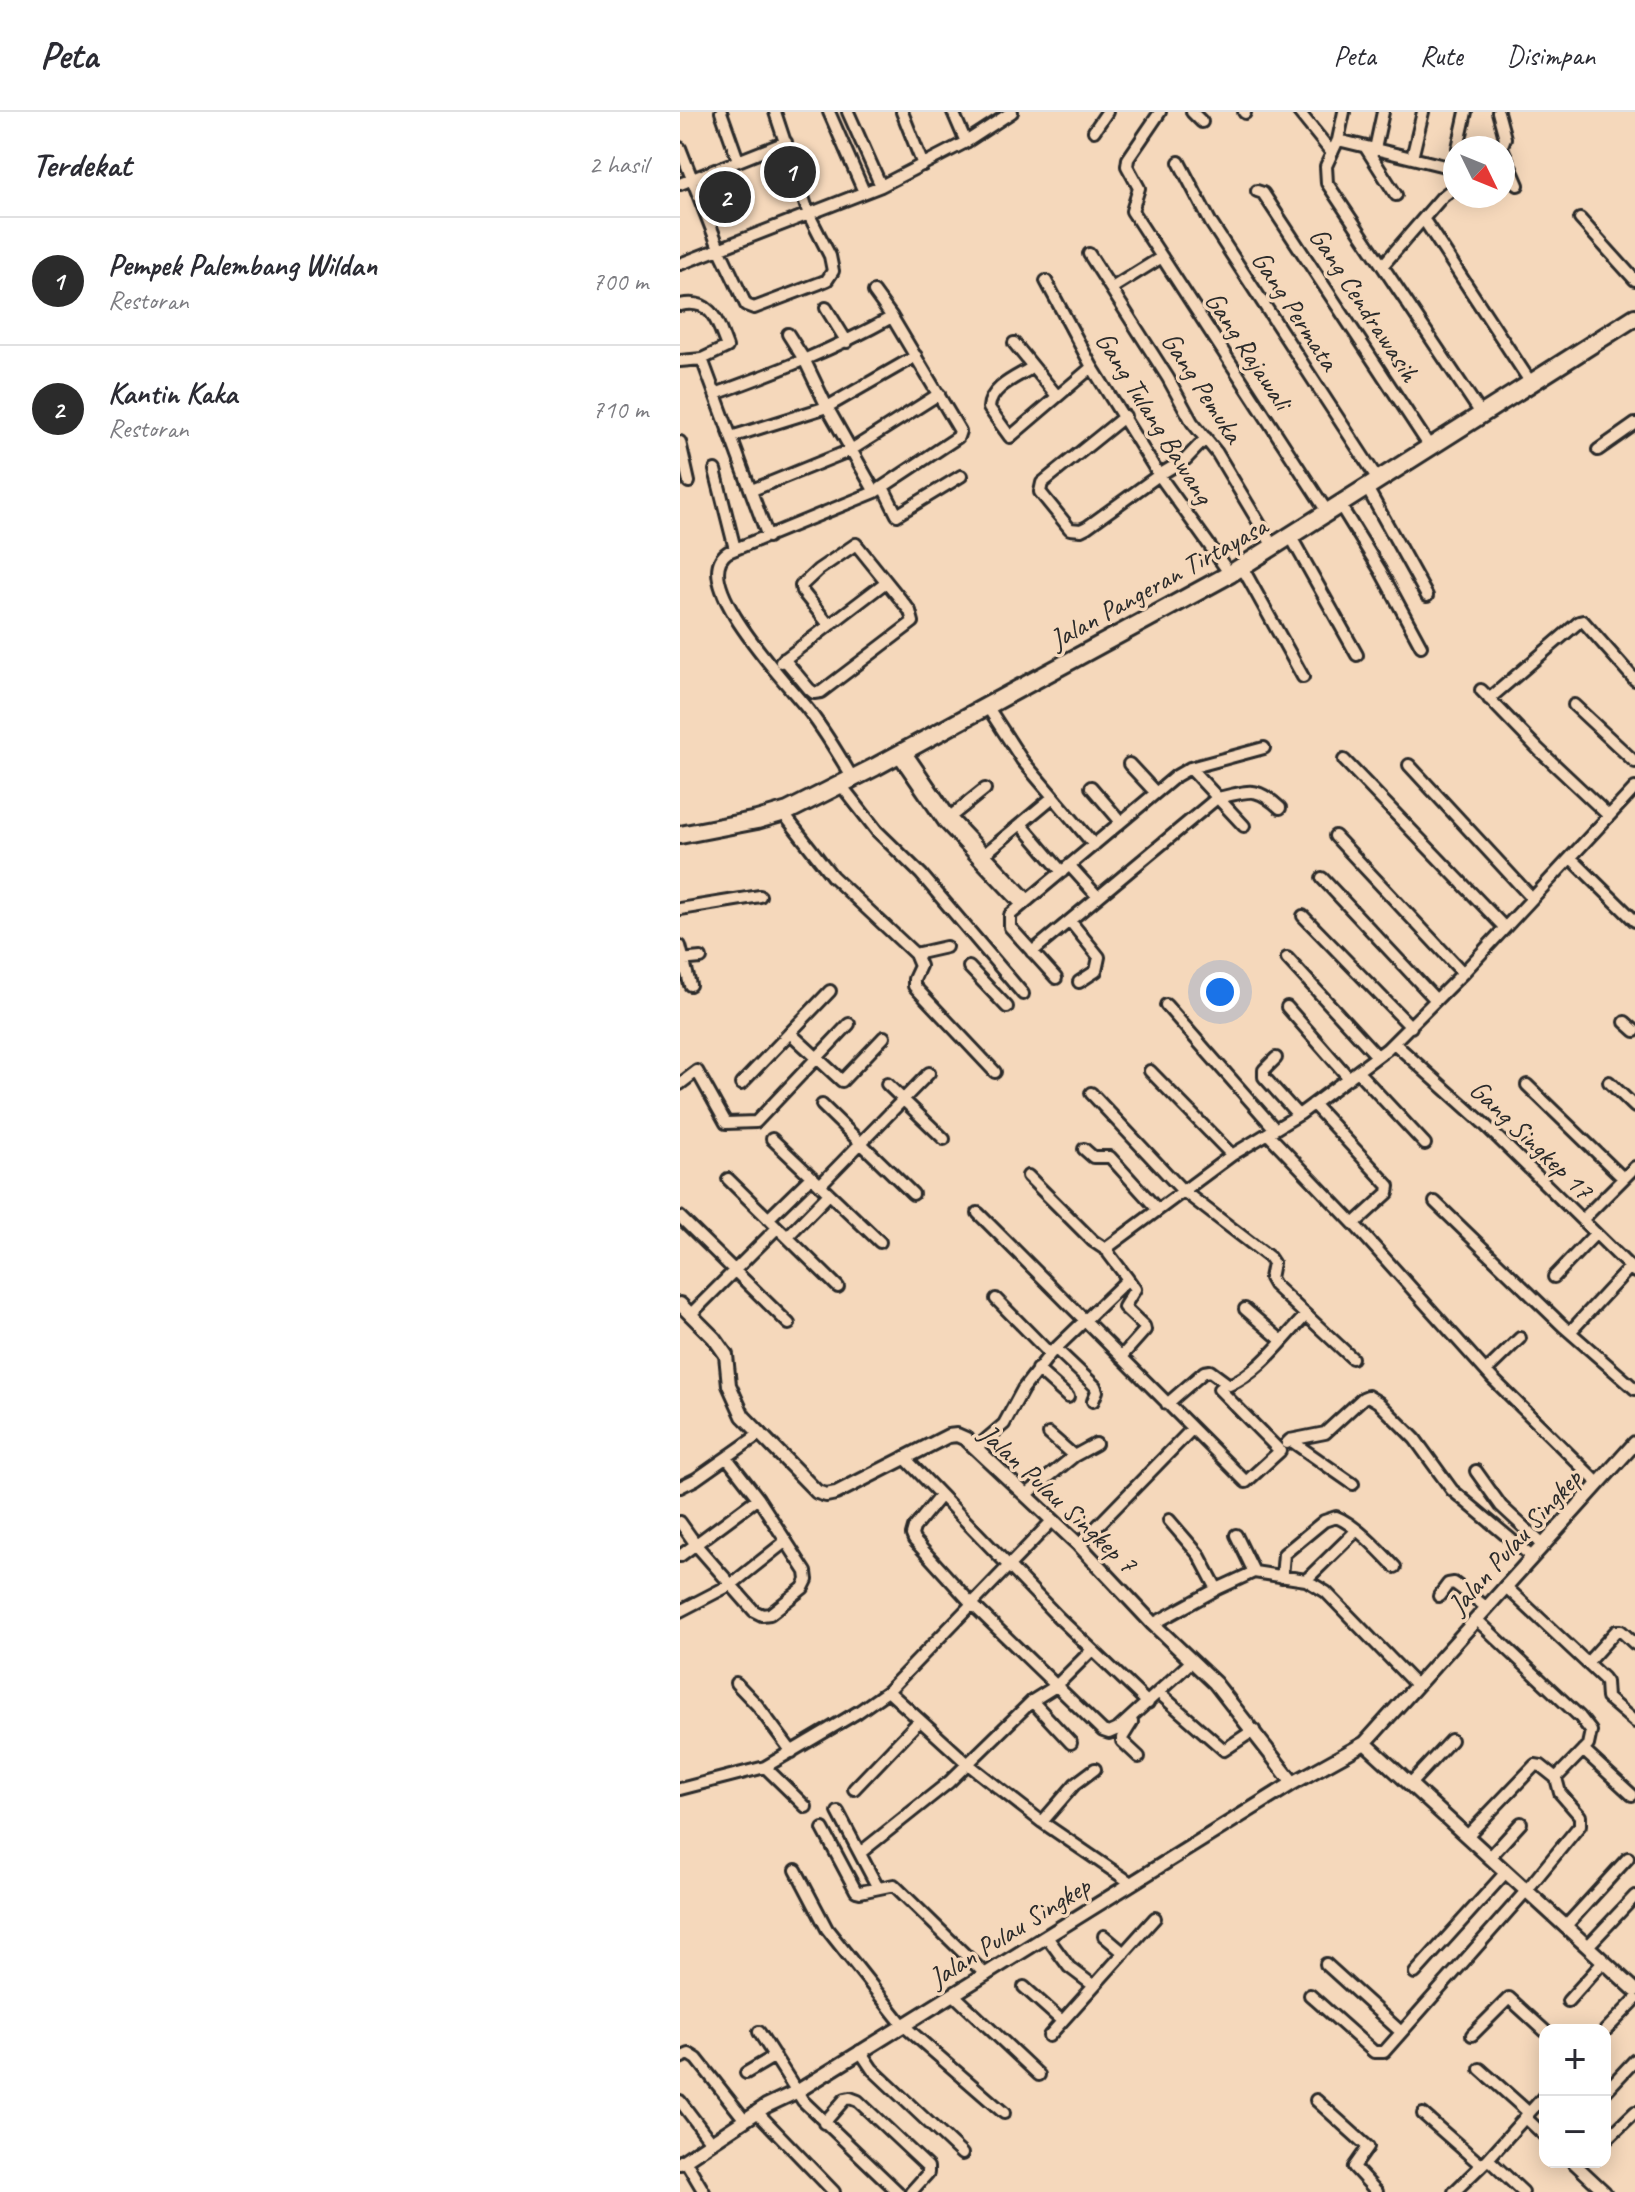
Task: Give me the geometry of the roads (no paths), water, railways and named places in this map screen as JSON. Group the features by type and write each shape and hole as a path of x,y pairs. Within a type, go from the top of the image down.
{"main road":[{"name":"Jalan Pangeran Tirtayasa","path":"680,835 783,813 902,753 1236,571 1531,383 1633,323"}],"street":[{"path":"721,112 738,160"},
{"path":"680,148 719,248 746,305 754,308 827,280 833,271 830,256 809,215 775,112"},
{"path":"829,112 864,192"},
{"path":"848,112 881,186"},
{"path":"902,112 923,165"},
{"path":"953,112 966,142"},
{"path":"1094,131 1107,112"},
{"name":"Gang Rajawali","path":"1160,112 1128,159 1127,166 1139,188 1132,211 1334,509 1380,570 1421,646"},
{"path":"1192,112 1202,122"},
{"path":"1344,112 1338,140 1326,166 1327,183 1482,415"},
{"path":"1383,112 1370,149 1396,195"},
{"path":"1412,158 1423,112"},
{"path":"1461,136 1466,112"},
{"path":"1498,112 1504,136"},
{"path":"680,264 881,186 966,142 1007,113"},
{"path":"1301,113 1332,153"},
{"path":"1338,140 1443,166"},
{"path":"680,184 786,142"},
{"name":"Gang Permata","path":"1179,162 1211,223 1373,484 1427,596"},
{"path":"1515,178 1518,185"},
{"name":"Gang Cendrawasih","path":"1257,191 1263,193 1430,447"},
{"path":"1383,265 1443,196"},
{"path":"1580,219 1635,280"},
{"path":"1424,220 1531,383"},
{"name":"Gang Pemuka","path":"1089,254 1274,548"},
{"path":"1112,288 1162,257"},
{"name":"Gang Tulang Bawang","path":"1046,281 1092,367 1159,475 1236,571 1303,677"},
{"path":"874,292 939,394 960,431 958,437 879,489 722,555 717,564 722,590 738,623 827,735 847,782 877,831 921,874 1023,994"},
{"path":"680,305 694,302 704,305 727,347 702,359 680,361"},
{"path":"826,308 847,342"},
{"path":"715,394 805,361 892,317"},
{"path":"788,334 851,450 897,515 961,476"},
{"path":"1014,343 1057,396"},
{"path":"731,437 827,407 916,356"},
{"path":"702,359 768,537"},
{"path":"1033,367 1002,386 991,398 989,408 1010,437 1092,367"},
{"path":"752,490 851,450 939,394"},
{"path":"1125,416 1042,483 1040,492 1070,529 1081,530 1186,459 1206,438"},
{"path":"1598,450 1635,424"},
{"path":"680,442 689,482"},
{"path":"715,470 735,549"},
{"path":"1291,537 1357,655"},
{"path":"784,659 809,689 814,693 821,692 910,626 913,616 856,544 803,582 802,591 829,625"},
{"path":"773,668 886,582"},
{"path":"1489,699 1583,621 1635,680"},
{"path":"1481,690 1609,816"},
{"path":"1574,705 1635,762"},
{"path":"987,706 1022,760 1094,845"},
{"path":"1056,978 1010,927 1010,915 1155,792 1190,768 1264,748"},
{"path":"902,753 947,819 1025,902"},
{"path":"1344,760 1504,927"},
{"path":"1129,764 1155,792"},
{"path":"1409,765 1531,897"},
{"path":"1190,768 1244,826"},
{"path":"1091,787 1121,822"},
{"path":"1098,1249 1108,1247 1232,1155 1298,1115 1394,1043 1635,788"},
{"path":"947,819 985,789"},
{"path":"1032,952 1217,798 1255,790 1280,808"},
{"path":"982,856 1053,797"},
{"path":"783,813 832,876 915,954 920,966 914,986 995,1072"},
{"path":"1021,824 1098,897"},
{"path":"1335,836 1463,973"},
{"path":"1571,858 1635,921"},
{"path":"1322,878 1436,1000"},
{"path":"680,909 760,896"},
{"path":"1303,916 1411,1027"},
{"path":"1070,921 1099,957 1096,971 1079,982"},
{"path":"680,946 681,960 690,985"},
{"path":"915,954 946,947"},
{"path":"681,960 701,958"},
{"path":"1287,958 1377,1056"},
{"path":"969,967 1007,1007"},
{"path":"984,982 998,968"},
{"path":"741,1084 830,991"},
{"path":"1166,1005 1271,1132 1486,1371 1598,1483"},
{"path":"1287,1007 1425,1144"},
{"path":"1625,1022 1635,1031"},
{"path":"680,1084 697,1071 726,1123 756,1122 849,1024"},
{"path":"790,1033 842,1081 884,1037"},
{"name":"Gang Singkep 17","path":"1394,1043 1483,1123 1632,1270"},
{"path":"1276,1058 1264,1070 1264,1077 1298,1115"},
{"path":"1150,1071 1232,1155"},
{"path":"820,1185 929,1073"},
{"path":"1609,1082 1635,1107"},
{"path":"887,1084 944,1139"},
{"path":"1527,1085 1623,1178"},
{"path":"1091,1093 1182,1190 1269,1257 1273,1263 1271,1281 1352,1358"},
{"path":"1313,1104 1389,1186 1388,1193 1354,1224"},
{"path":"822,1105 913,1194"},
{"path":"772,1139 880,1242"},
{"path":"1084,1149 1093,1157 1110,1157 1158,1210"},
{"path":"1582,1220 1635,1167"},
{"path":"1028,1176 1128,1279 1135,1292 1124,1307 1145,1330 1121,1357"},
{"path":"768,1219 811,1177"},
{"path":"728,1179 838,1287"},
{"path":"787,1237 829,1194"},
{"path":"1435,1202 1570,1332 1635,1389"},
{"path":"978,1213 1244,1481 1249,1480 1290,1440 1318,1436 1363,1398 1374,1399 1415,1439 1452,1490 1532,1557"},
{"path":"680,1217 789,1324"},
{"path":"690,1315 777,1228"},
{"path":"1554,1277 1595,1234"},
{"path":"1570,1332 1632,1270"},
{"path":"976,1448 1004,1424 1037,1369 1052,1351 1128,1279"},
{"path":"996,1299 1095,1386 1097,1391 1093,1401"},
{"name":"Jalan Pulau Singkep 7","path":"680,1304 714,1338 726,1355 729,1385 743,1416 808,1483 826,1495 836,1493 948,1436 957,1435 976,1448 1079,1545 1153,1624 1215,1683 1293,1783"},
{"path":"1245,1309 1281,1340"},
{"path":"1167,1404 1204,1372 1210,1371 1229,1385 1237,1382 1306,1315"},
{"path":"1486,1371 1520,1338"},
{"path":"1037,1369 1068,1397"},
{"path":"1219,1389 1280,1451"},
{"path":"1079,1545 1192,1429"},
{"path":"680,1487 761,1433"},
{"path":"1049,1434 1074,1456"},
{"path":"1290,1440 1353,1484"},
{"name":"Jalan Pulau Singkep","path":"682,2162 757,2112 798,2091 1293,1783 1365,1743 1635,1443"},
{"path":"1026,1495 1074,1456 1096,1444"},
{"path":"904,1457 1144,1707"},
{"path":"680,1522 754,1611 762,1615 770,1614 803,1588 807,1580 806,1572 758,1498 727,1458"},
{"path":"1476,1471 1501,1506 1543,1545"},
{"path":"940,1496 914,1528 912,1535 972,1604 1106,1732 1118,1729 1191,1662"},
{"path":"680,1556 758,1498"},
{"path":"1282,1577 1284,1554 1324,1521 1340,1517 1395,1567"},
{"path":"680,1789 765,1767 871,1704 888,1691 1053,1520"},
{"path":"1169,1520 1199,1555 1217,1589"},
{"path":"1306,1580 1356,1531"},
{"path":"1236,1535 1254,1572"},
{"path":"680,1611 732,1584 786,1541"},
{"path":"1153,1624 1254,1572 1306,1580 1326,1592 1417,1686"},
{"path":"1439,1596 1452,1583 1486,1607"},
{"path":"1505,1586 1606,1682 1607,1698 1635,1722"},
{"path":"1476,1619 1588,1725 1591,1737 1556,1778"},
{"path":"1587,1663 1616,1631 1621,1631 1635,1644"},
{"path":"860,1853 941,1789 1032,1701 1056,1686 1092,1650"},
{"path":"736,1683 757,1705 792,1752"},
{"path":"888,1691 968,1764 1042,1822 1131,1883"},
{"path":"1159,1693 1224,1750 1254,1730"},
{"path":"1032,1701 1071,1743"},
{"path":"1139,1757 1125,1746 1122,1738 1144,1707"},
{"path":"854,1789 920,1720"},
{"path":"1411,1783 1451,1740"},
{"path":"1365,1743 1635,1990"},
{"path":"1583,1750 1632,1795"},
{"path":"1310,1995 1374,2052 1384,2052 1526,1891 1581,1821 1578,1811 1560,1793 1556,1778 1535,1765 1468,1835"},
{"path":"765,1767 806,1807"},
{"path":"1042,1822 1075,1784 1095,1769"},
{"path":"838,1812 878,1888"},
{"path":"1490,1857 1521,1823"},
{"path":"823,1829 855,1889 860,1892 895,1886 986,1975"},
{"path":"1565,1927 1628,1858"},
{"path":"796,1870 827,1929 903,2025 1004,2113"},
{"path":"1415,1973 1506,1872"},
{"path":"1588,1946 1635,1896"},
{"path":"1049,2036 1155,1918"},
{"path":"1104,1936 1124,1953"},
{"path":"1047,1937 1069,1967 1094,1986"},
{"path":"1568,2001 1604,1961"},
{"path":"1326,1964 1401,2032"},
{"path":"1024,1987 1062,2021"},
{"path":"953,1994 1039,2075"},
{"path":"1472,2035 1509,1998 1539,2026"},
{"path":"1611,2025 1635,2000"},
{"path":"759,2032 803,2101 898,2192"},
{"path":"860,2051 872,2069 962,2154"},
{"path":"685,2056 697,2059 745,2120"},
{"path":"746,2073 775,2056"},
{"path":"1611,2086 1635,2060"},
{"path":"1480,2069 1539,2129"},
{"path":"1456,2191 1544,2096"},
{"path":"824,2123 845,2099 858,2101 928,2167 928,2173 911,2192"},
{"path":"1316,2100 1368,2147 1354,2167 1377,2192"},
{"path":"680,2101 711,2142"},
{"path":"757,2112 834,2192"},
{"path":"1611,2135 1635,2112"},
{"path":"1423,2114 1523,2192"},
{"path":"682,2162 704,2192"},
{"path":"1579,2168 1605,2192"}],"place":[{"name":"Pempek Palembang Wildan","path":"790,172"},
{"name":"Kantin Kaka","path":"725,197"}]}
